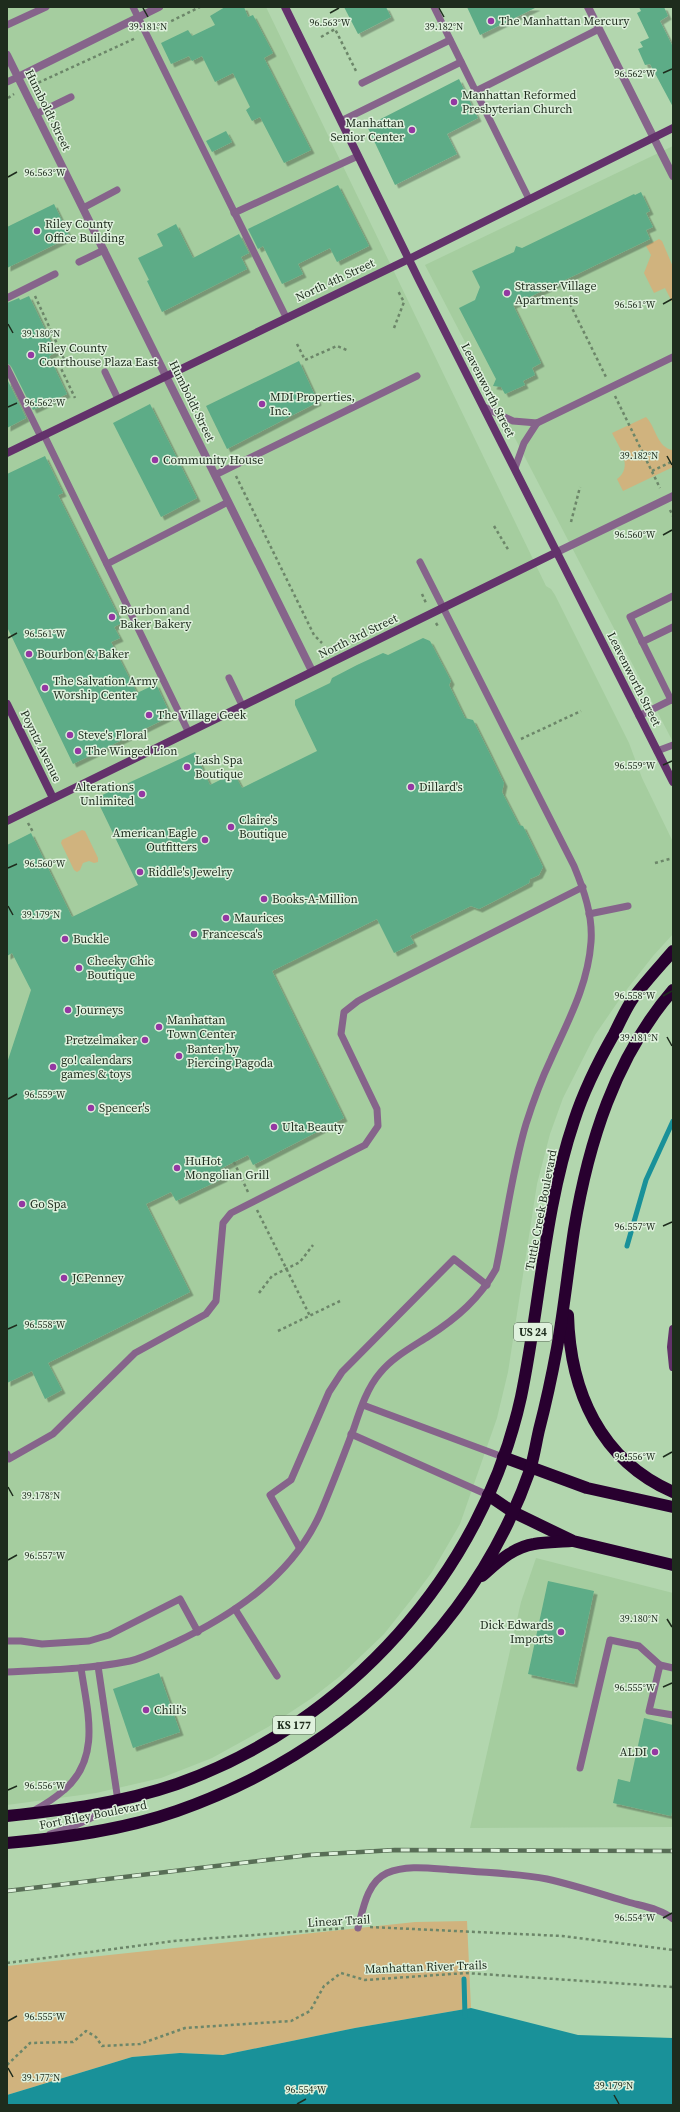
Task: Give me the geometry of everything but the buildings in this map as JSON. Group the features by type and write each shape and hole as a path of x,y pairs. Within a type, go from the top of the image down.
{"highway":[{"name":"Tuttle Creek Boulevard","path":"488,1496 510,1440 520,1399 532,1338 556,1189 574,1122 596,1065 633,999 673,951"},
{"name":"US 24","path":"673,990 660,1006 627,1056 597,1128 581,1190 567,1281 568,1327 572,1362 583,1398 599,1431 619,1456 657,1485 673,1492"},
{"path":"513,1512 531,1468 558,1344 567,1281"},
{"path":"503,1457 586,1488 673,1507"},
{"path":"488,1496 513,1512 573,1541 673,1565"},
{"name":"Fort Riley Boulevard","path":"7,1816 69,1809 118,1801 177,1784 221,1766 268,1741 306,1717 344,1688 384,1650 421,1608 458,1554 488,1496"},
{"name":"Fort Riley Boulevard","path":"7,1844 128,1826 174,1812 226,1792 312,1744 364,1707 406,1667 440,1630 475,1581 513,1512"},
{"path":"475,1581 506,1556 520,1548 534,1544 573,1541"}],"main road":[{"name":"Leavenworth Street","path":"285,7 409,259 673,782"},
{"name":"North 4th Street","path":"7,453 286,317 409,259 673,128"},
{"name":"North 3rd Street","path":"7,822 242,705 557,552"},
{"name":"Poyntz Avenue","path":"7,704 53,798"},
{"path":"673,1329 671,1347 673,1367"}],"street":[{"path":"18,77 159,7"},
{"path":"588,7 652,138 673,176"},
{"name":"Humboldt Street","path":"7,55 312,671"},
{"name":"North 3rd Street","path":"557,552 673,496"}],"lane":[{"path":"7,26 46,7"},
{"path":"133,7 286,317"},
{"path":"434,7 529,199"},
{"path":"476,91 599,30"},
{"path":"362,83 450,40"},
{"path":"341,121 461,62"},
{"path":"7,82 18,77"},
{"path":"36,114 71,97"},
{"path":"234,213 358,156"},
{"path":"83,208 117,190"},
{"path":"79,262 104,250"},
{"path":"7,298 55,274"},
{"path":"484,407 513,421 537,423 673,357"},
{"path":"7,368 107,564 188,732"},
{"path":"105,372 118,399"},
{"path":"215,475 418,376"},
{"path":"515,468 524,444 537,423"},
{"path":"107,564 228,502"},
{"path":"7,1672 81,1668 131,1661 198,1632 235,1609 260,1591 276,1575 299,1547 316,1522 362,1405 379,1373 398,1355 457,1316 473,1302 487,1285 496,1269 528,1119 550,1060 580,995 588,968 591,941 589,914 582,887 574,866 420,562"},
{"path":"639,716 672,699 630,617 673,596"},
{"path":"642,642 673,627"},
{"path":"229,678 242,705"},
{"path":"657,751 673,744"},
{"path":"8,1458 53,1434 135,1353 206,1314 216,1301 223,1223 231,1213 365,1145 378,1126 377,1109 341,1034 344,1012 358,1001 369,995 582,887"},
{"path":"589,914 628,906"},
{"path":"299,1547 270,1495 291,1480 329,1392 342,1372 454,1259 487,1285"},
{"path":"362,1405 503,1457"},
{"path":"351,1434 488,1496"},
{"path":"7,1642 21,1641 42,1644 89,1641 110,1636 180,1599 198,1632"},
{"path":"235,1609 278,1676"},
{"path":"580,1768 610,1640 639,1646 660,1665 673,1668"},
{"path":"660,1665 650,1711 673,1715"},
{"path":"22,1842 74,1826 100,1814 118,1801 98,1666"},
{"path":"30,1813 64,1790 75,1778 84,1764 90,1742 81,1668"},
{"path":"358,1928 367,1897 376,1881 386,1873 402,1869 423,1868 500,1872 546,1879 668,1914 673,1919"}],"path":[{"path":"8,98 146,34 200,7"},
{"path":"320,37 335,29 362,83"},
{"path":"29,287 64,359 58,362 75,398"},
{"path":"394,328 404,302 398,291"},
{"path":"297,344 305,360 337,346 349,350"},
{"path":"652,471 673,460"},
{"path":"232,467 311,630 322,643"},
{"path":"571,522 580,487"},
{"path":"494,526 509,551"},
{"path":"512,744 580,712"},
{"path":"655,863 673,858"},
{"path":"234,1162 310,1316"},
{"path":"259,1293 272,1276 300,1262 313,1245"},
{"path":"278,1332 340,1300"},
{"name":"Linear Trail","path":"7,1963 174,1941 358,1928 562,1936 673,1950"},
{"name":"Manhattan River Trails","path":"7,2065 30,2042 73,2042 86,2032 96,2037 102,2046 120,2046 140,2044 185,2028 292,2021 310,2011 324,1986 341,1973 365,1980 466,1973 673,1987"}],"shaded area":[{"path":"7,7 266,7 546,586 551,589 555,595 629,743 642,778 673,842 673,934 653,956 624,993 595,1035 563,1098 550,1134 537,1184 508,1372 497,1418 460,1524 432,1572 411,1600 384,1634 339,1677 312,1698 268,1727 212,1758 161,1778 96,1793 7,1805"},
{"path":"673,146 673,742 425,265"},
{"path":"659,239 662,241 673,267 673,304 665,288 654,293 644,273 651,255 646,246"},
{"path":"646,417 663,445 673,450 673,467 623,491 617,479 622,474 624,469 624,457 612,433"},
{"path":"82,830 85,831 98,858 98,862 94,863 89,861 83,863 80,870 77,872 74,870 61,843 62,840"},
{"path":"536,1558 673,1593 673,1827 470,1828 521,1602"},
{"path":"467,1921 471,2008 355,2028 223,2055 180,2053 132,2057 7,2095 7,1966 415,1922"}],"water":[{"path":"471,2008 578,2035 673,2038 673,2105 7,2105 7,2095 132,2057 180,2053 223,2055 355,2028"}],"waterway":[{"path":"627,1246 646,1180 673,1121"},
{"path":"464,1979 465,2016"}],"railway":[{"path":"7,1891 309,1855 395,1850 673,1851"}],"place":[{"name":"The Manhattan Mercury","path":"491,21"},
{"name":"Manhattan Reformed Presbyterian Church","path":"454,102"},
{"name":"Manhattan Senior Center","path":"412,130"},
{"name":"Riley County Office Building","path":"37,231"},
{"name":"Strasser Village Apartments","path":"507,293"},
{"name":"Riley County Courthouse Plaza East","path":"31,355"},
{"name":"MDI Properties, Inc.","path":"262,404"},
{"name":"Community House","path":"155,460"},
{"name":"Bourbon and Baker Bakery","path":"112,617"},
{"name":"Bourbon & Baker","path":"29,654"},
{"name":"The Salvation Army Worship Center","path":"45,688"},
{"name":"The Village Geek","path":"149,715"},
{"name":"Steve's Floral","path":"70,735"},
{"name":"The Winged Lion","path":"78,751"},
{"name":"Lash Spa Boutique","path":"187,767"},
{"name":"Dillard's","path":"411,787"},
{"name":"Alterations Unlimited","path":"142,794"},
{"name":"Claire's Boutique","path":"231,827"},
{"name":"American Eagle Outfitters","path":"205,840"},
{"name":"Riddle's Jewelry","path":"140,872"},
{"name":"Books-A-Million","path":"264,899"},
{"name":"Maurices","path":"226,918"},
{"name":"Francesca's","path":"194,934"},
{"name":"Buckle","path":"65,939"},
{"name":"Cheeky Chic Boutique","path":"79,968"},
{"name":"Journeys","path":"68,1010"},
{"name":"Manhattan Town Center","path":"159,1027"},
{"name":"Pretzelmaker","path":"145,1040"},
{"name":"Banter by Piercing Pagoda","path":"179,1056"},
{"name":"go! calendars games & toys","path":"53,1067"},
{"name":"Spencer's","path":"91,1108"},
{"name":"Ulta Beauty","path":"274,1127"},
{"name":"HuHot Mongolian Grill","path":"177,1168"},
{"name":"Go Spa","path":"22,1204"},
{"name":"JCPenney","path":"64,1278"},
{"name":"Dick Edwards Imports","path":"561,1632"},
{"name":"Chili's","path":"146,1710"},
{"name":"ALDI","path":"655,1752"}]}
